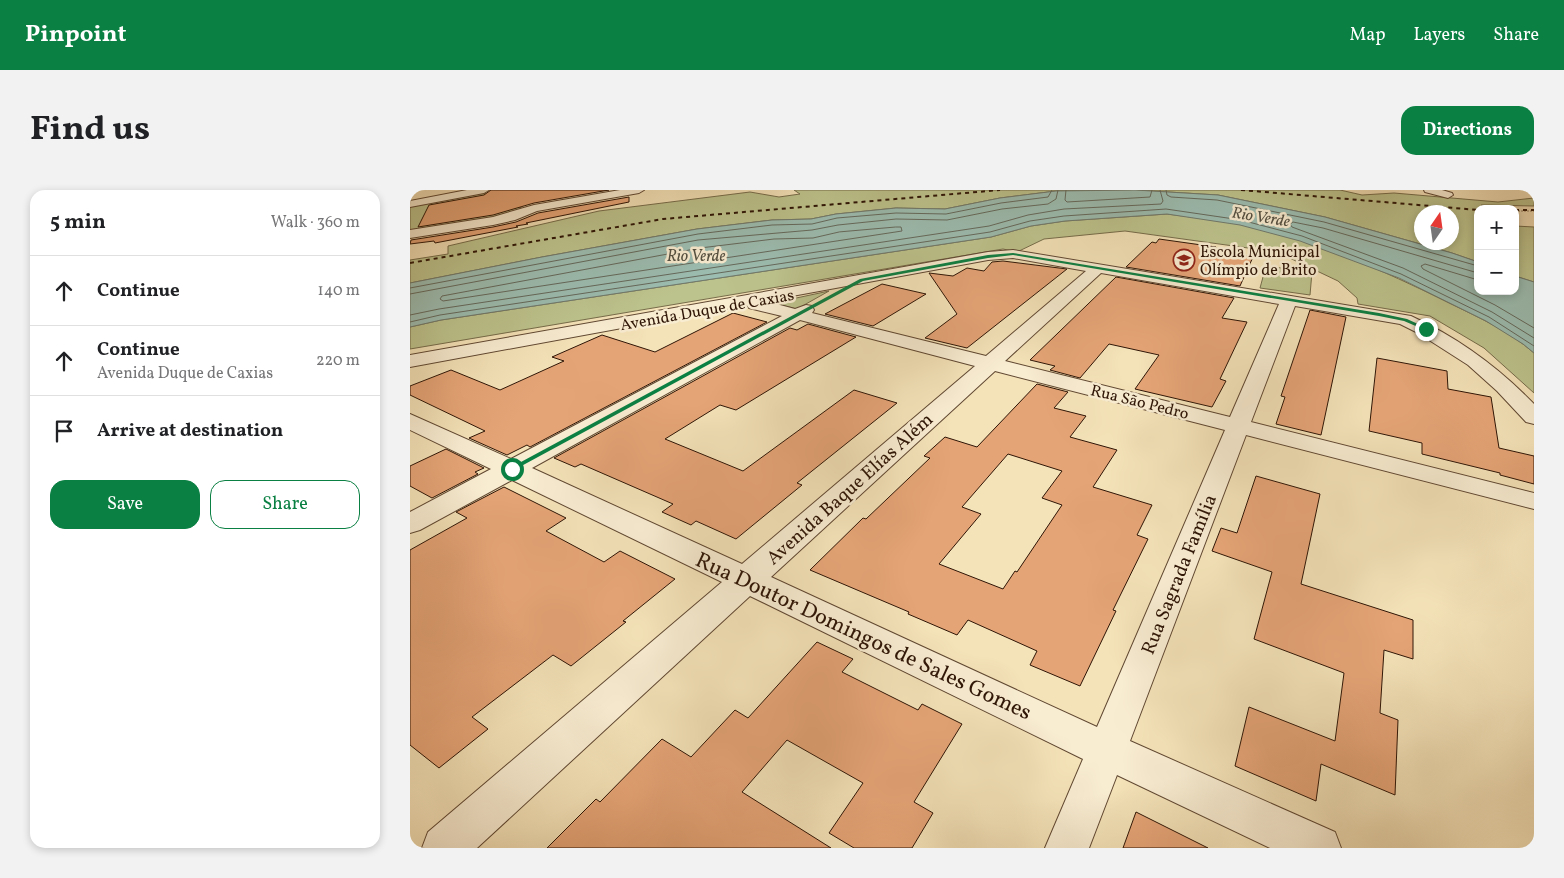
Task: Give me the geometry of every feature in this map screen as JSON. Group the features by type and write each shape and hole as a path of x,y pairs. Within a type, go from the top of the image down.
{"street":[{"path":"518,202 639,190"},
{"path":"1429,190 1448,195"},
{"path":"410,204 488,191"},
{"path":"410,234 529,212 535,200"},
{"name":"Avenida Duque de Caxias","path":"410,361 746,302 988,256 1013,254 1405,320 1426,329 1461,350 1496,377 1534,417"},
{"name":"Avenida Baque Elías Além","path":"444,848 1098,268"},
{"path":"410,524 862,280"},
{"name":"Rua Sagrada Família","path":"1067,848 1289,300"},
{"name":"Rua São Pedro","path":"746,302 1534,501"},
{"path":"410,378 482,349"},
{"name":"Rua Doutor Domingos de Sales Gomes","path":"410,421 1106,750 1319,848"}],"path":[{"path":"1519,211 1534,211"}],"green space":[{"path":"794,190 1135,190 1056,191 1000,198 945,209 896,208 836,214 811,219 772,220 697,229 410,283 410,260 448,254 448,246 599,211 750,192 779,197 800,194"},
{"path":"1135,190 1340,190 1362,195 1394,193 1498,202 1534,198 1534,206 1474,205 1474,261 1441,250 1459,250 1459,205 1414,205 1414,242 1325,217 1218,195"},
{"path":"485,193 524,209 517,213 410,232 410,206"},
{"path":"1167,214 1239,224 1293,238 1373,267 1424,291 1504,331 1534,353 1534,393 1484,348 1430,316 1358,304 1357,298 1338,281 1277,252 1125,231 1044,239 1017,252 1003,249 410,349 410,327 441,320 991,237 1031,226 1065,221"},
{"path":"1519,226 1534,227 1534,282 1519,277"},
{"path":"1266,266 1312,272 1310,295 1260,288"},
{"path":"829,291 797,309 773,303"}],"water":[{"name":"Rio Verde","path":"1135,190 1218,195 1325,217 1414,242 1414,250 1441,250 1452,253 1474,261 1474,295 1519,295 1519,277 1534,282 1534,353 1486,321 1399,278 1300,241 1240,225 1167,214 1065,221 1031,226 991,237 441,320 410,327 410,283 697,229 772,220 811,219 836,214 896,208 945,209 1000,198 1056,191"}],"building":[{"path":"491,190 609,190 534,203 493,215 418,227 429,205 484,195"},
{"path":"629,197 629,202 516,226 518,227 435,243 434,241 410,244 411,240 493,227 516,222 538,213"},
{"path":"1159,239 1216,247 1213,251 1253,257 1240,286 1126,267 1152,242 1156,243"},
{"path":"1003,261 1067,269 967,348 925,338 957,314 929,273 953,276 967,268 984,271 992,262"},
{"path":"1116,277 1234,298 1222,318 1247,322 1220,379 1226,381 1212,407 1135,389 1159,355 1109,344 1080,378 1050,370 1055,366 1030,360"},
{"path":"882,284 926,294 873,326 825,314"},
{"path":"1310,310 1346,317 1321,435 1276,424 1285,397 1281,396"},
{"path":"733,313 767,322 530,447 527,445 507,455 469,438 485,431 410,395 410,386 451,370 500,390 564,361 552,357 602,335 655,352"},
{"path":"808,324 856,337 736,410 720,405 665,439 743,471 854,390 897,403 797,483 802,485 736,539 696,521 691,525 662,512 673,504 581,464 575,467 554,458 790,328 797,330"},
{"path":"1377,358 1447,371 1448,389 1491,397 1499,448 1534,456 1534,484 1500,475 1500,473 1422,454 1422,443 1369,431"},
{"path":"1037,384 1068,392 1054,408 1086,416 1070,437 1117,450 1093,487 1152,505 1137,535 1148,539 1113,610 1116,611 1080,686 1030,665 1037,651 968,620 957,635 908,614 909,612 810,570 863,518 866,519 930,458 924,456 945,437 977,447","holes":["1008,454 1062,471 1042,498 1062,505 1017,572 1015,571 1003,589 939,564 981,514 962,507"]},
{"path":"446,449 484,468 475,472 478,474 432,498 410,486 410,466"},
{"path":"1256,476 1320,494 1301,584 1413,620 1413,659 1384,650 1380,713 1398,720 1395,795 1321,764 1316,801 1235,766 1249,707 1335,741 1344,673 1254,639 1272,572 1212,551 1221,528 1237,533"},
{"path":"504,487 566,518 546,531 604,562 620,551 675,579 623,621 626,622 571,666 553,655 472,717 488,729 439,768 410,745 410,550 467,518 456,512"},
{"path":"817,642 853,659 842,672 918,710 922,704 962,724 914,802 933,813 912,848 854,848 829,833 863,783 787,740 742,792 831,848 547,848 596,799 600,802 662,739 691,757 735,710 748,718"},
{"path":"1136,812 1208,848 1123,848"}],"railway":[{"path":"410,263 663,219 1000,190"},
{"path":"1241,190 1474,210"},
{"path":"1519,210 1534,210"}],"place":[{"name":"Escola Municipal Olímpio de Brito","path":"1184,260"}],"route":[{"path":"512,469 862,280 988,256 1013,254 1379,315 1405,320 1426,329"}]}
